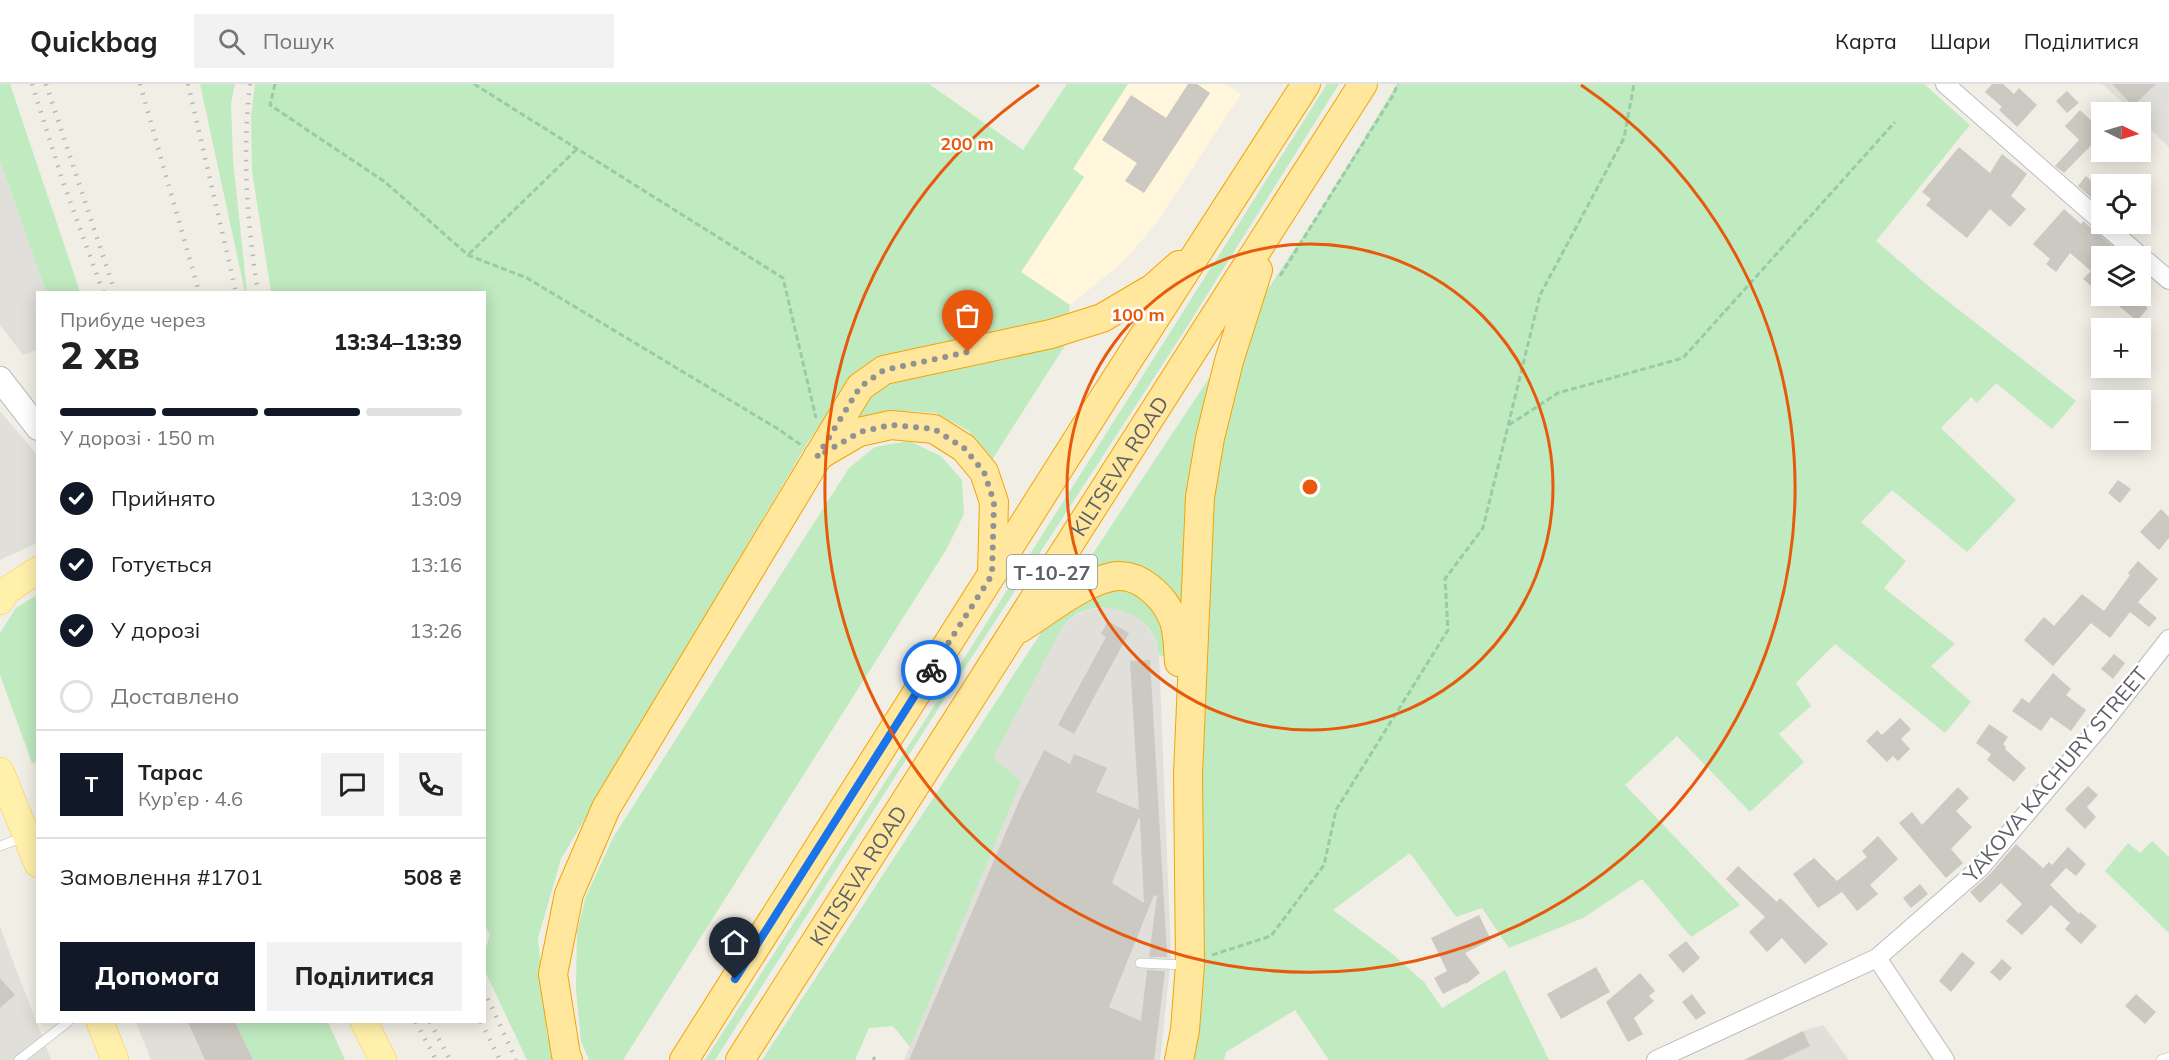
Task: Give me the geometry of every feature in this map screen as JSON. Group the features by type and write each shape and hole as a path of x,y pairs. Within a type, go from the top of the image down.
{"highway":[{"name":"Т-10-27","path":"684,1060 1103,399 1306,84"},
{"name":"KILTSEVA ROAD","path":"740,1060 1363,84"},
{"path":"1179,1060 1185,1030 1191,960 1188,774 1200,497 1229,361 1269,234"},
{"path":"568,1060 553,974 569,894 606,808 860,387 884,370 1051,334 1102,318 1153,288 1207,239"},
{"path":"820,452 860,432 891,425 934,429 964,448 984,472 994,502 992,575"},
{"path":"1012,634 1091,584 1113,577 1134,579 1152,590 1164,603 1174,622 1188,774"}],"main road":[{"path":"0,379 36,425"},
{"path":"0,601 6,591 36,571"},
{"path":"0,771 36,859"},
{"path":"100,1023 114,1060"},
{"path":"364,1023 383,1060"}],"street":[{"path":"1945,84 2091,213"},
{"path":"2115,234 2169,280"},
{"name":"YAKOVA KACHURY STREET","path":"1656,1060 1877,958 1980,868 2103,723 2169,639"},
{"path":"1877,958 1945,1060"}],"lane":[{"path":"0,846 26,836"},
{"path":"1140,963 1191,960"},
{"path":"20,1060 67,1023"},
{"path":"2161,1060 2169,1057"}],"path":[{"path":"275,84 270,105 385,182 468,255 527,278 820,452"},
{"path":"474,84 783,278 820,452"},
{"path":"1276,285 1398,84"},
{"path":"1191,960 1271,936 1324,865 1336,810 1448,630 1445,579 1483,528 1540,295 1624,138 1634,84"},
{"path":"1509,425 1558,393 1683,358 1894,122"},
{"path":"468,255 577,149"}],"shaded area":[{"path":"1128,84 1225,84 1241,94 1156,224 1123,262 1070,305 1021,272 1084,177 1072,169"},
{"path":"2102,84 2169,84 2169,147 2151,130 2151,102 2122,102"},
{"path":"0,160 46,291 36,291 36,350 23,355 0,325"},
{"path":"0,411 36,454 36,543 0,560"},
{"path":"1110,607 1128,612 1144,623 1154,636 1159,655 1171,957 1160,1060 904,1060 1020,781 993,758 1058,633 1071,618 1086,610"},
{"path":"0,927 51,1060 0,1060"},
{"path":"136,1023 235,1023 253,1060 151,1060"},
{"path":"1823,1025 1849,1060 1744,1060 1803,1031"}],"green space":[{"path":"0,84 10,84 80,291 46,291 0,160"},
{"path":"200,84 235,84 231,103 233,160 247,291 245,291"},
{"path":"255,84 929,84 1023,150 1067,84 1128,84 1073,169 1084,177 1021,272 1070,305 1068,317 855,376 808,442 561,859 538,938 547,1035 557,1060 527,1060 486,973 486,948 490,935 486,927 486,291 271,291 252,171 251,116"},
{"path":"1327,84 1339,84 1185,330 940,706 715,1060 705,1060 922,725"},
{"path":"1397,84 1924,84 1970,125 1876,241 1932,289 2076,401 2052,429 1996,383 1977,403 1971,397 1941,428 2016,500 1967,552 1892,490 1861,522 1906,561 1884,588 1955,644 1931,666 1971,702 1945,733 1835,644 1796,683 1811,706 1779,734 1804,762 1750,812 1677,736 1625,785 1740,905 1691,937 1642,879 1583,918 1509,948 1482,908 1456,917 1410,853 1333,910 1390,952 1424,982 1442,1008 1505,970 1549,1060 1329,1060 1295,1010 1226,1052 1224,1060 1189,1060 1202,668 1159,655 1155,638 1147,626 1128,613 1116,609 1092,608 1071,618 1061,629 993,758 1021,781 910,1047 893,1026 869,1028 855,1060 762,1060 1319,212"},
{"path":"1071,336 990,463 969,431 936,413 909,411 874,415 852,425 873,391 905,376 1025,355"},
{"path":"909,441 941,456 962,480 964,514 946,550 623,1060 589,1060 581,1041 576,989 577,932 586,896 614,836 849,468 875,447"},
{"path":"36,596 36,762 32,763 0,675 0,633 16,608"},
{"path":"2152,841 2169,857 2169,933 2105,871 2128,843 2140,853"},
{"path":"235,1023 328,1023 345,1060 253,1060"}],"building":[{"path":"1188,84 1197,84 1210,93 1144,193 1125,181 1137,163 1102,140 1131,95 1166,118"},
{"path":"1992,84 2003,84 2014,94 2019,88 2037,105 2017,127 1999,110 2002,107 1985,92"},
{"path":"2112,84 2156,84 2137,102 2129,102"},
{"path":"2067,91 2079,103 2067,113 2056,101"},
{"path":"2080,110 2091,120 2091,145 2064,173 2055,166 2079,140 2065,126"},
{"path":"1959,147 1990,173 2002,154 2027,174 2011,196 2026,209 2010,227 1990,209 1967,238 1926,205 1931,199 1922,192"},
{"path":"2086,176 2091,180 2091,197 2078,186"},
{"path":"2064,209 2081,224 2083,221 2091,228 2091,234 2098,234 2112,246 2091,246 2091,271 2070,253 2056,272 2046,264 2050,259 2033,244"},
{"path":"2091,271 2091,286 2083,279"},
{"path":"2119,306 2146,306 2148,308 2140,318 2133,318"},
{"path":"2118,480 2131,489 2120,503 2108,493"},
{"path":"2161,509 2169,517 2169,538 2159,550 2140,532"},
{"path":"2138,561 2158,579 2138,602 2157,618 2149,627 2130,612 2110,638 2091,623 2053,666 2024,640 2044,617 2054,626 2082,594 2104,611"},
{"path":"1108,621 1129,633 1074,734 1058,725 1106,637 1101,634"},
{"path":"2114,654 2125,663 2113,679 2101,669"},
{"path":"1150,660 1167,957 1149,957 1157,896 1154,895 1109,1007 1141,1021 1147,970 1165,971 1154,1060 909,1060 1020,799 1044,750 1070,764 1074,754 1107,768 1096,792 1139,810 1130,661","holes":["1139,817 1144,903 1112,883"]},
{"path":"2053,673 2071,689 2066,695 2086,710 2071,731 2051,717 2041,731 2012,711 2022,698 2029,703"},
{"path":"1900,718 1911,729 1901,739 1910,749 1898,761 1893,756 1887,762 1866,741 1877,730 1882,735"},
{"path":"1989,724 2008,737 2003,744 2005,749 2026,768 2014,782 1987,760 1991,754 1976,743"},
{"path":"2088,786 2098,795 2087,807 2096,817 2085,829 2065,809"},
{"path":"1958,787 1969,798 1956,811 1972,827 1951,849 1963,863 1946,878 1899,823 1912,812 1922,825"},
{"path":"1878,836 1898,859 1870,885 1878,894 1857,911 1842,892 1818,908 1793,874 1814,858 1837,881 1867,857 1862,851"},
{"path":"2016,844 2043,868 2049,862 2052,865 2068,847 2086,864 2076,876 2066,868 2050,885 2079,914 2080,912 2097,926 2081,944 2065,929 2070,923 2051,905 2022,935 2006,921 2022,904 2001,883 1980,903 1970,892 1989,875"},
{"path":"1738,866 1777,902 1780,898 1828,944 1805,964 1782,938 1767,952 1749,932 1765,917 1726,879"},
{"path":"1920,884 1928,894 1911,908 1903,898"},
{"path":"1479,915 1491,940 1465,953 1480,973 1466,984 1443,994 1434,978 1447,971 1431,938"},
{"path":"1686,941 1700,958 1683,973 1668,955"},
{"path":"1962,952 1975,963 1951,992 1939,981"},
{"path":"2002,959 2012,968 2000,981 1990,972"},
{"path":"1596,967 1610,992 1561,1019 1547,994"},
{"path":"1640,973 1655,991 1649,996 1654,1001 1634,1018 1643,1034 1628,1042 1606,1002"},
{"path":"0,978 15,995 0,1008"},
{"path":"1692,994 1706,1013 1696,1020 1682,1002"},
{"path":"2136,994 2156,1012 2145,1024 2125,1006"},
{"path":"188,1023 235,1023 253,1060 205,1060"},
{"path":"1803,1031 1810,1046 1781,1060 1744,1060"}],"railway":[{"path":"32,84 62,179 103,291"},
{"path":"46,84 115,291"},
{"path":"140,84 199,291"},
{"path":"188,84 236,291"},
{"path":"250,84 246,162 251,241 258,291"},
{"path":"486,994 516,1060"},
{"path":"417,1023 436,1060"},
{"path":"431,1023 450,1060"},
{"path":"482,1023 500,1060"}],"way so far":[{"path":"931,670 992,575 994,502 984,472 964,448 934,429 891,425 860,432 817,457 860,387 884,370 968,352"}],"route":[{"path":"735,979 931,670"}]}
